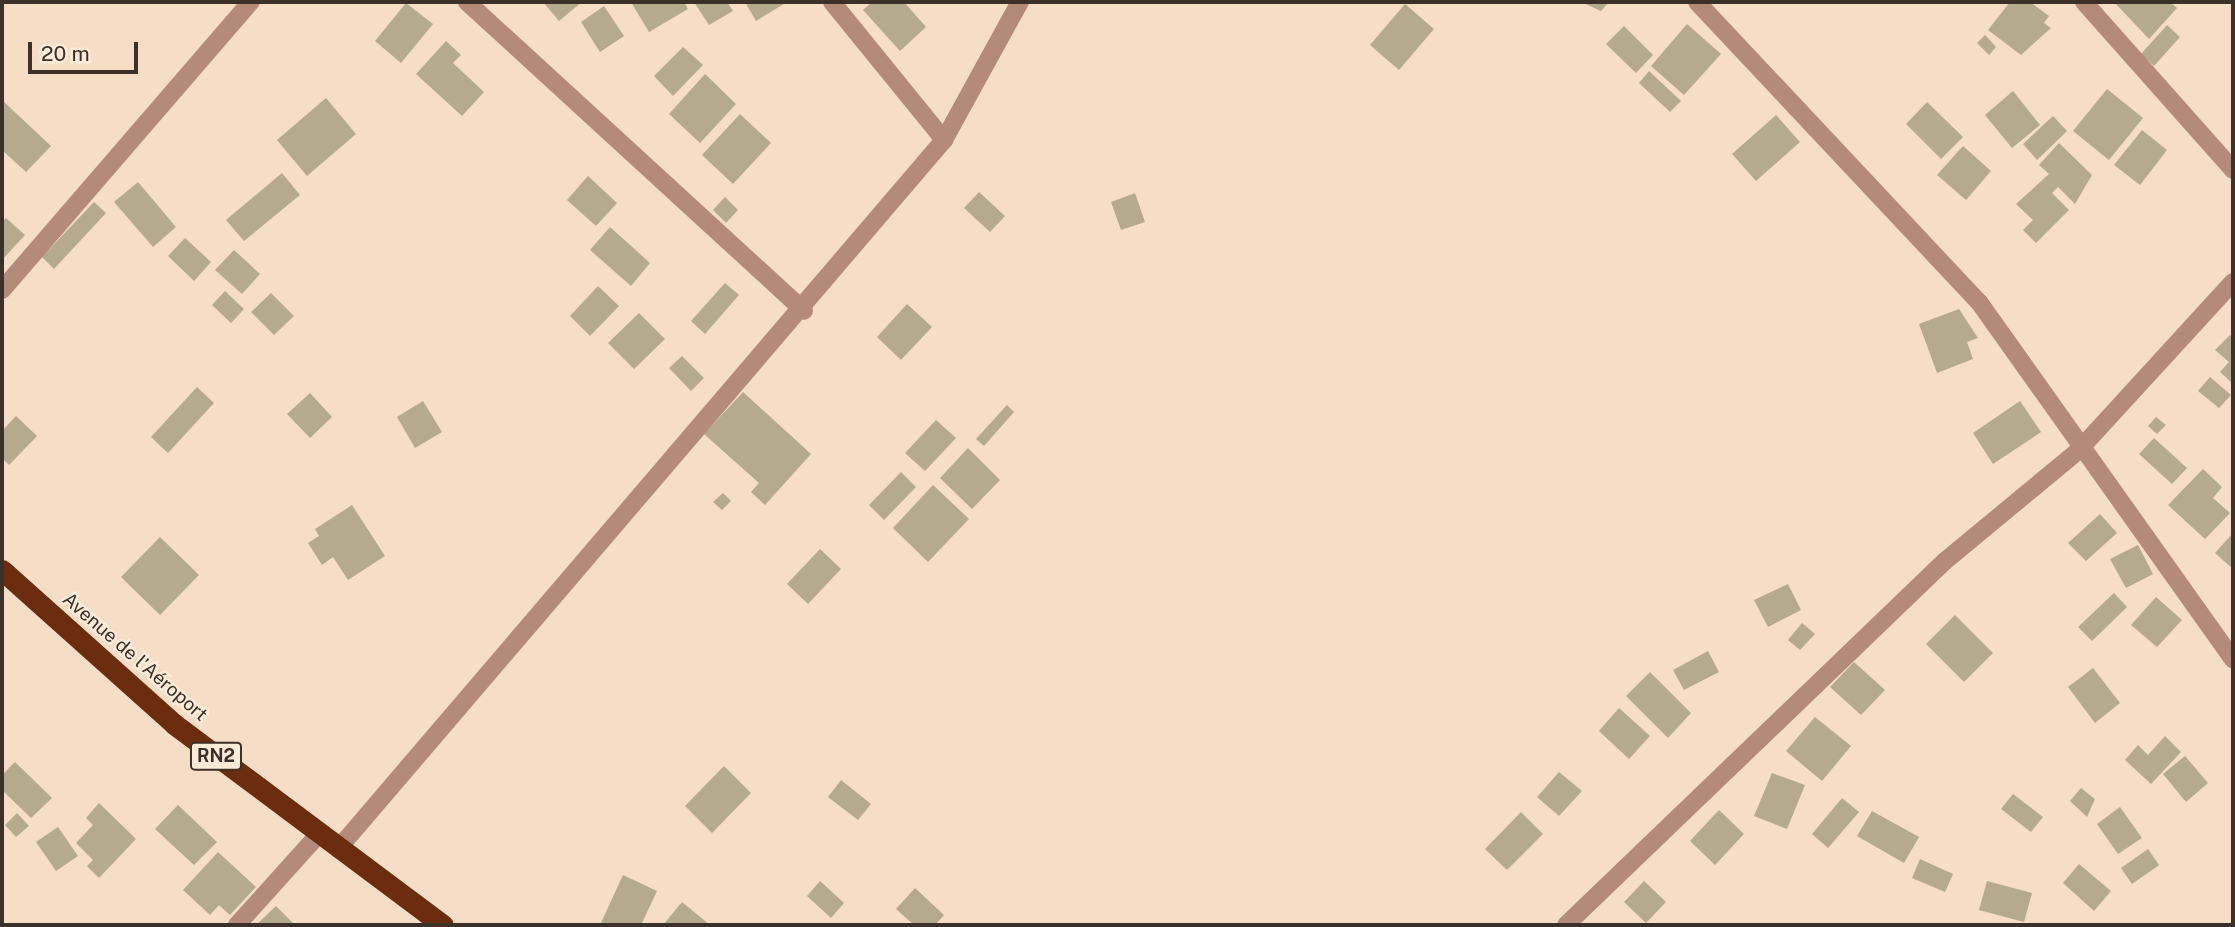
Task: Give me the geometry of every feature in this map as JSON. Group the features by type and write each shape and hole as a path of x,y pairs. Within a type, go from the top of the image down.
{"highway":[{"name":"Avenue de l'Aéroport","path":"2,570 174,724 443,925"}],"street":[{"path":"2,290 251,2"},
{"path":"467,2 804,312"},
{"path":"832,2 944,140"},
{"path":"338,849 804,312 944,140 1020,2"},
{"path":"1698,2 1979,302 2079,450 2233,660"},
{"path":"2084,2 2233,170"},
{"path":"1566,925 1945,561 2079,450 2233,282"},
{"path":"237,925 319,834"}],"building":[{"path":"543,2 582,2 559,21"},
{"path":"631,2 684,2 688,9 649,32"},
{"path":"694,2 727,2 733,11 709,25"},
{"path":"745,2 787,2 756,21"},
{"path":"872,2 904,2 926,27 900,51 863,10"},
{"path":"1581,2 1609,2 1601,11"},
{"path":"2010,2 2030,2 2049,16 2044,23 2051,28 2021,55 1988,30"},
{"path":"2114,2 2170,2 2177,8 2149,39"},
{"path":"406,3 433,24 401,63 375,41"},
{"path":"1405,4 1434,29 1399,70 1370,45"},
{"path":"604,6 624,36 600,52 581,22"},
{"path":"1687,24 1721,54 1684,95 1651,66"},
{"path":"2167,25 2180,37 2154,66 2141,54"},
{"path":"1624,26 1653,55 1636,73 1606,44"},
{"path":"1985,35 1996,47 1989,55 1977,43"},
{"path":"446,41 461,55 453,63 484,92 462,116 416,74"},
{"path":"683,47 703,65 673,96 654,76"},
{"path":"1649,71 1681,101 1670,112 1639,83"},
{"path":"705,74 736,104 700,143 669,114"},
{"path":"2107,89 2143,118 2109,160 2073,131"},
{"path":"2013,91 2040,125 2012,148 1985,115"},
{"path":"326,98 356,134 307,176 277,140"},
{"path":"2,100 51,146 26,172 2,150"},
{"path":"1927,102 1963,137 1941,159 1906,124"},
{"path":"740,114 771,143 733,184 702,155"},
{"path":"1776,115 1800,142 1756,181 1732,154"},
{"path":"2053,116 2067,131 2037,160 2023,144"},
{"path":"2142,130 2167,150 2140,185 2114,165"},
{"path":"2059,143 2092,175 2075,204 2058,187 2052,193 2069,210 2036,243 2023,230 2033,220 2016,204 2049,174 2039,165"},
{"path":"1963,146 1991,171 1966,200 1937,175"},
{"path":"282,173 300,195 244,241 226,220"},
{"path":"588,176 617,203 596,226 567,200"},
{"path":"138,182 176,227 153,247 114,202"},
{"path":"979,192 1005,216 990,232 964,208"},
{"path":"1135,193 1145,222 1121,230 1111,202"},
{"path":"725,197 738,210 726,223 713,210"},
{"path":"94,202 106,213 54,269 42,257"},
{"path":"6,218 25,235 2,260 2,222"},
{"path":"610,227 650,263 631,286 590,250"},
{"path":"185,238 211,262 194,281 168,256"},
{"path":"234,250 260,274 242,294 215,270"},
{"path":"725,283 739,295 705,334 691,321"},
{"path":"598,286 619,306 590,336 570,316"},
{"path":"225,291 244,309 231,323 212,305"},
{"path":"271,293 294,316 274,335 251,312"},
{"path":"907,304 932,327 901,360 877,337"},
{"path":"1959,309 1978,338 1967,342 1973,359 1937,373 1919,324"},
{"path":"639,313 665,339 634,369 608,343"},
{"path":"2230,335 2233,338 2233,384 2220,372 2229,362 2215,350"},
{"path":"682,356 704,378 691,391 669,368"},
{"path":"2210,377 2231,395 2219,408 2198,391"},
{"path":"197,387 214,403 168,453 151,437"},
{"path":"743,392 811,454 765,505 751,492 759,483 704,434"},
{"path":"310,393 332,417 310,438 287,414"},
{"path":"423,401 442,432 415,448 397,417"},
{"path":"2020,401 2041,432 1993,464 1973,433"},
{"path":"1007,405 1014,412 984,446 976,439"},
{"path":"16,416 37,436 9,465 2,458 2,431"},
{"path":"2156,417 2166,425 2157,434 2148,426"},
{"path":"936,420 956,438 925,471 905,453"},
{"path":"2154,438 2187,468 2172,484 2139,454"},
{"path":"968,448 1000,480 972,509 940,478"},
{"path":"2203,469 2222,487 2213,498 2230,513 2205,539 2168,505"},
{"path":"901,472 916,487 884,520 869,505"},
{"path":"933,485 969,519 928,562 893,528"},
{"path":"723,493 731,501 722,510 713,502"},
{"path":"352,505 385,556 348,580 333,557 322,565 308,543 319,536 315,529"},
{"path":"2100,514 2117,533 2086,561 2068,543"},
{"path":"2233,533 2233,569 2215,553"},
{"path":"160,537 199,575 160,615 121,577"},
{"path":"2138,545 2153,574 2126,588 2110,559"},
{"path":"820,549 841,569 808,604 787,584"},
{"path":"1788,584 1801,610 1768,627 1754,600"},
{"path":"2114,593 2127,607 2092,641 2078,627"},
{"path":"2156,597 2182,620 2157,647 2131,625"},
{"path":"1955,615 1993,653 1964,682 1926,644"},
{"path":"1802,623 1815,634 1800,650 1788,640"},
{"path":"1708,651 1719,672 1684,690 1673,670"},
{"path":"1854,662 1885,690 1861,715 1830,687"},
{"path":"2093,668 2120,703 2095,723 2068,687"},
{"path":"1650,672 1691,713 1668,738 1626,696"},
{"path":"1619,708 1650,736 1629,759 1599,731"},
{"path":"1815,717 1851,746 1822,781 1786,751"},
{"path":"2165,736 2181,752 2151,784 2125,760 2138,745 2148,755"},
{"path":"2185,756 2208,783 2186,802 2163,774"},
{"path":"15,762 52,798 31,818 2,790 2,775"},
{"path":"724,766 751,793 712,833 685,806"},
{"path":"1559,772 1582,791 1559,816 1537,797"},
{"path":"1772,773 1805,785 1787,829 1754,816"},
{"path":"841,780 871,804 858,820 828,797"},
{"path":"2081,788 2095,799 2087,817 2070,801"},
{"path":"2013,794 2043,817 2031,832 2001,809"},
{"path":"1842,798 1859,812 1828,848 1812,834"},
{"path":"99,803 136,839 99,878 87,866 93,860 76,843 93,825 86,818"},
{"path":"178,805 217,842 194,865 155,829"},
{"path":"2120,807 2142,838 2118,854 2097,824"},
{"path":"1719,810 1744,834 1715,865 1690,841"},
{"path":"1872,811 1919,837 1904,863 1857,836"},
{"path":"1521,812 1543,834 1507,870 1485,849"},
{"path":"17,813 29,826 16,837 5,825"},
{"path":"58,827 78,856 56,871 36,842"},
{"path":"2148,849 2159,865 2132,884 2121,868"},
{"path":"218,852 256,887 230,915 219,905 210,915 183,890"},
{"path":"1920,859 1953,874 1945,892 1912,878"},
{"path":"2079,864 2111,891 2094,911 2063,883"},
{"path":"623,875 657,891 641,925 600,925"},
{"path":"820,881 844,903 831,918 807,896"},
{"path":"1644,881 1666,902 1646,923 1624,902"},
{"path":"1987,881 2032,893 2024,922 1979,910"},
{"path":"915,888 944,915 935,925 914,925 896,909"},
{"path":"682,902 710,925 663,925"},
{"path":"276,906 295,925 256,925"}]}
